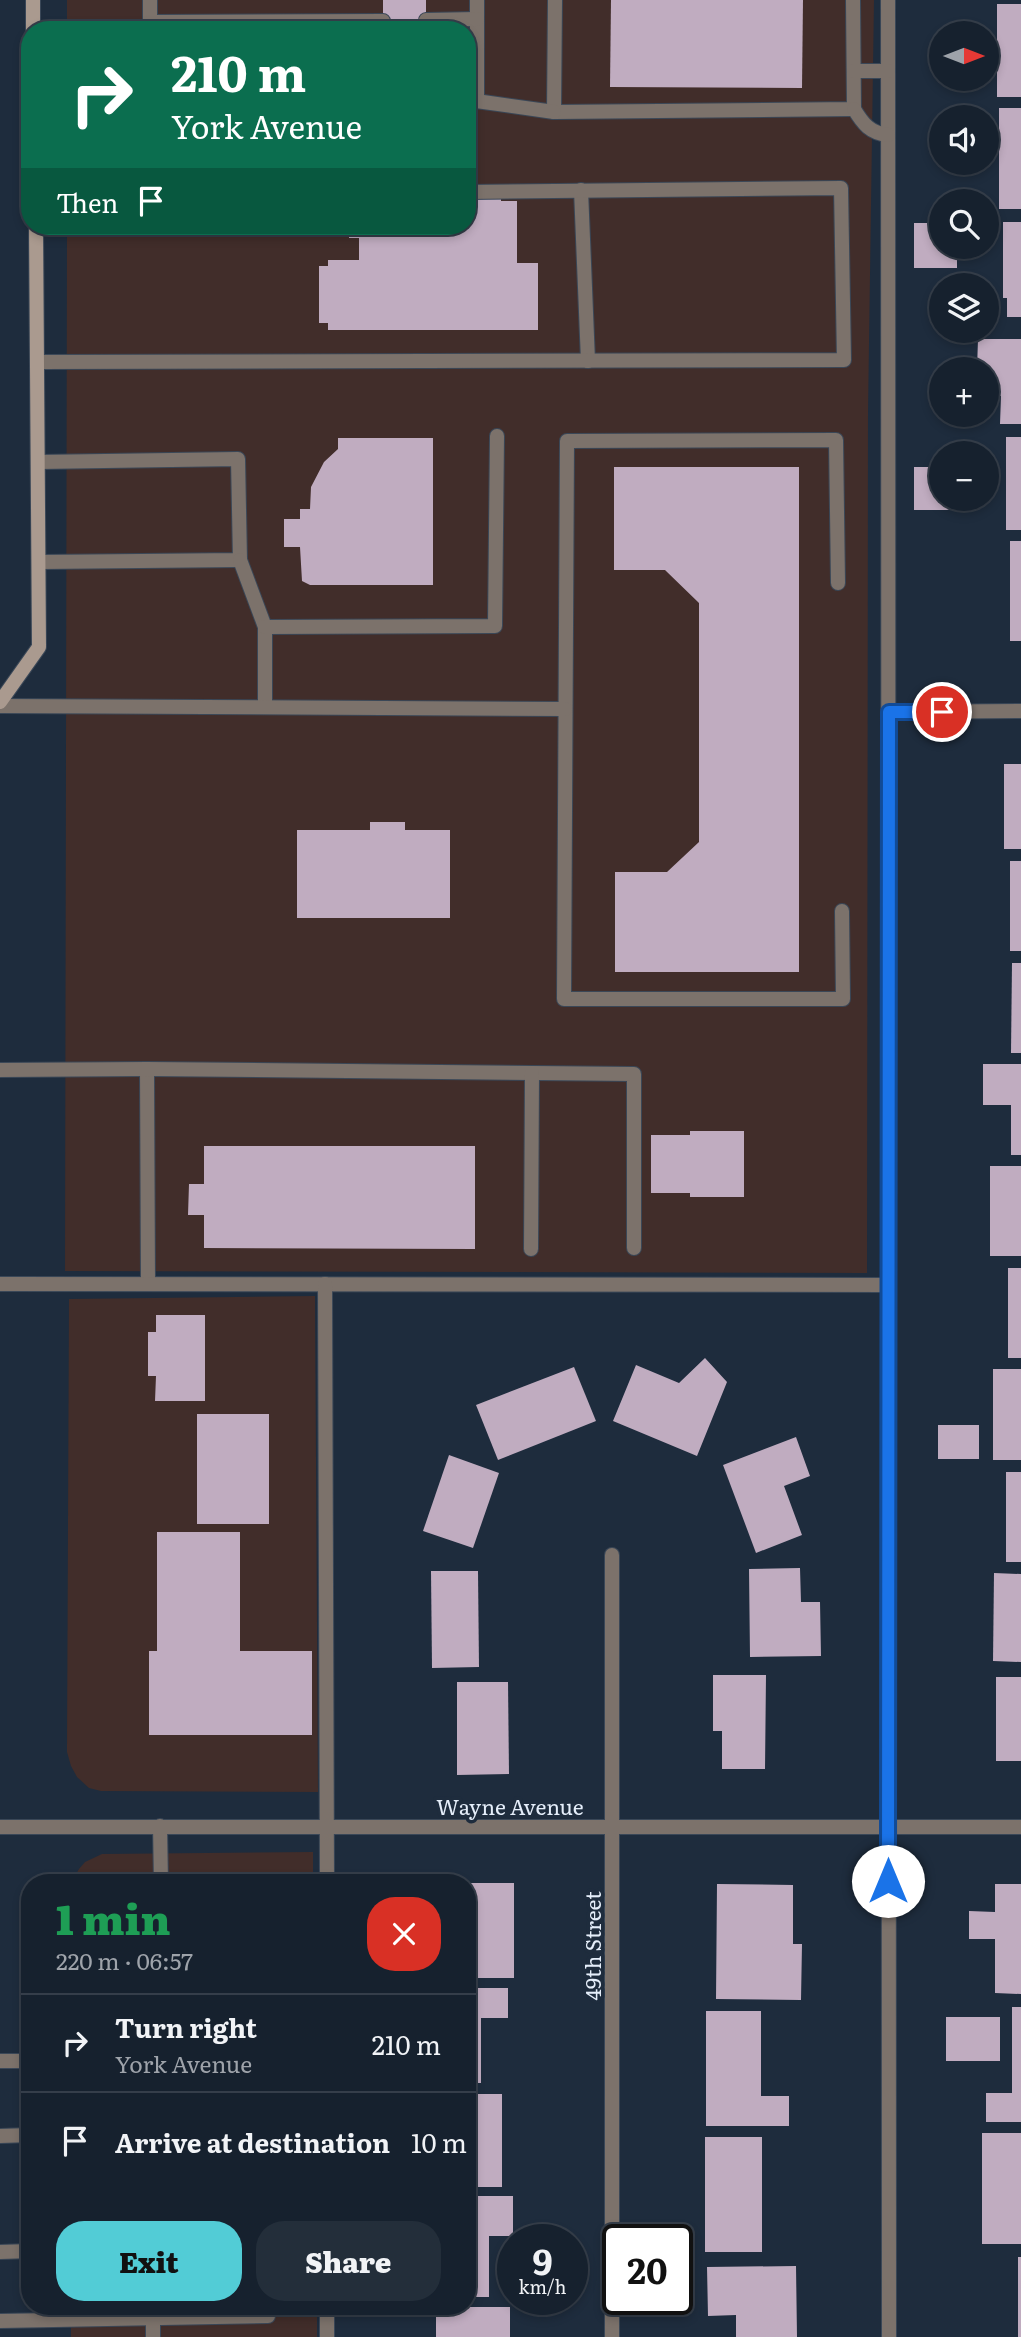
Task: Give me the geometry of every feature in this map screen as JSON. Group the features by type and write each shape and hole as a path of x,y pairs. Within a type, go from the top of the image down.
{"main road":[{"path":"33,0 33,21"},
{"path":"0,704 39,647 36,235"}],"street":[{"path":"149,0 150,21"},
{"path":"476,35 477,0"},
{"path":"554,112 555,0"},
{"path":"853,0 854,108 863,125 876,134 888,135"},
{"path":"888,0 889,2337"},
{"path":"426,20 477,19"},
{"path":"854,71 888,71"},
{"path":"476,101 554,112 854,108"},
{"path":"37,362 844,360 841,188 476,192"},
{"path":"581,190 587,361"},
{"path":"265,627 495,626 497,436"},
{"path":"838,583 836,440 566,441 564,999 843,999 842,911"},
{"path":"38,462 238,459 240,560 265,627 265,707"},
{"path":"40,562 240,560"},
{"path":"0,704 565,709"},
{"path":"889,712 1021,711"},
{"path":"147,1069 148,1284"},
{"path":"0,1070 634,1074 634,1248"},
{"path":"531,1249 532,1073"},
{"path":"0,1284 889,1285"},
{"path":"325,1284 327,1874"},
{"name":"49th Street","path":"612,1555 612,2337"},
{"path":"160,1826 160,1874"},
{"name":"Wayne Avenue","path":"0,1827 1021,1827"},
{"path":"0,2061 21,2061"},
{"path":"0,2136 21,2136"},
{"path":"0,2252 21,2251"},
{"path":"0,2321 153,2320 268,2315"},
{"path":"327,2315 327,2337"},
{"path":"153,2320 153,2337"}],"shaded area":[{"path":"67,0 874,0 868,413 867,1273 65,1271 67,235 476,235 476,21 67,21"},
{"path":"315,1296 318,1792 101,1791 89,1788 77,1777 67,1752 69,1299"},
{"path":"313,1852 313,1874 76,1874 85,1862 102,1854"},
{"path":"71,2315 317,2315 317,2337 71,2337"}],"building":[{"path":"383,0 426,0 426,21 383,21"},
{"path":"611,0 803,0 802,88 610,87"},
{"path":"997,4 1021,4 1021,97 997,97"},
{"path":"999,108 1021,108 1021,209 999,209"},
{"path":"476,197 501,197 501,201 517,201 517,263 538,263 538,330 328,330 328,323 319,323 319,266 328,266 328,260 359,260 359,238 349,238 349,235 476,235"},
{"path":"1003,222 1021,222 1021,317 1007,317 1007,298 1003,298"},
{"path":"914,223 929,223 929,259 957,259 957,268 914,268"},
{"path":"1021,339 1021,424 1000,424 999,357 977,357 978,343"},
{"path":"1006,437 1021,437 1021,530 1006,530"},
{"path":"338,438 433,438 433,585 310,585 302,581 300,547 284,547 284,519 300,519 300,509 310,509 311,487 324,462 338,449"},
{"path":"614,467 799,467 799,972 615,972 615,872 667,872 699,842 699,603 665,570 614,570"},
{"path":"914,467 929,467 929,510 914,510"},
{"path":"1010,541 1021,541 1021,641 1010,641"},
{"path":"1004,764 1021,764 1021,849 1004,849"},
{"path":"370,822 405,822 405,830 450,830 450,918 297,918 297,830 370,830"},
{"path":"1010,861 1021,861 1021,951 1010,951"},
{"path":"1012,963 1021,963 1021,1053 1011,1053"},
{"path":"983,1064 1021,1064 1021,1155 1011,1155 1011,1105 983,1105"},
{"path":"690,1131 744,1131 744,1197 690,1197 690,1193 651,1193 651,1135 690,1135"},
{"path":"204,1146 475,1146 475,1249 204,1248 204,1215 188,1215 189,1184 204,1184"},
{"path":"990,1166 1021,1166 1021,1256 990,1256"},
{"path":"1008,1268 1021,1268 1021,1358 1008,1358"},
{"path":"156,1315 205,1315 205,1401 155,1401 156,1376 148,1376 148,1332 156,1332"},
{"path":"705,1358 727,1382 697,1456 613,1421 636,1365 679,1383"},
{"path":"574,1367 596,1421 498,1460 476,1405"},
{"path":"993,1369 1021,1369 1021,1460 993,1460"},
{"path":"197,1414 269,1414 269,1524 197,1524"},
{"path":"938,1425 979,1425 979,1459 938,1459"},
{"path":"796,1437 810,1476 784,1486 802,1535 756,1553 723,1465"},
{"path":"449,1455 499,1473 473,1548 423,1531"},
{"path":"1006,1472 1021,1472 1021,1562 1006,1562"},
{"path":"157,1532 240,1532 240,1651 312,1651 312,1735 149,1735 149,1651 157,1651"},
{"path":"800,1568 801,1602 820,1602 821,1656 750,1657 749,1569"},
{"path":"431,1571 478,1571 479,1667 432,1668"},
{"path":"994,1573 1021,1574 1021,1662 993,1661"},
{"path":"713,1675 766,1675 765,1769 722,1769 722,1731 713,1731"},
{"path":"996,1677 1021,1677 1021,1761 996,1761"},
{"path":"457,1682 508,1682 509,1774 457,1775"},
{"path":"476,1883 514,1883 514,1978 476,1978"},
{"path":"717,1884 793,1885 793,1944 802,1944 801,2000 716,1999"},
{"path":"995,1884 1021,1884 1021,1994 995,1993 995,1939 969,1939 969,1911 995,1912"},
{"path":"476,1988 508,1988 508,2018 481,2018 481,2083 476,2083"},
{"path":"1012,2007 1021,2007 1021,2122 986,2122 986,2093 1012,2093"},
{"path":"706,2011 761,2011 761,2096 789,2096 789,2126 706,2126"},
{"path":"946,2017 1000,2017 1000,2061 946,2061"},
{"path":"476,2094 502,2094 502,2187 476,2187"},
{"path":"982,2133 1021,2133 1021,2244 982,2244"},
{"path":"705,2137 762,2137 762,2252 705,2252"},
{"path":"476,2196 513,2196 513,2224 497,2224 497,2236 489,2236 489,2297 476,2297"},
{"path":"1018,2257 1021,2257 1021,2337 1018,2337"},
{"path":"796,2266 797,2337 736,2337 736,2315 708,2316 707,2267"},
{"path":"476,2307 497,2307 497,2315 510,2315 510,2337 436,2337 436,2315 476,2315"}],"route":[{"path":"888,1881 889,712 942,712"}]}
